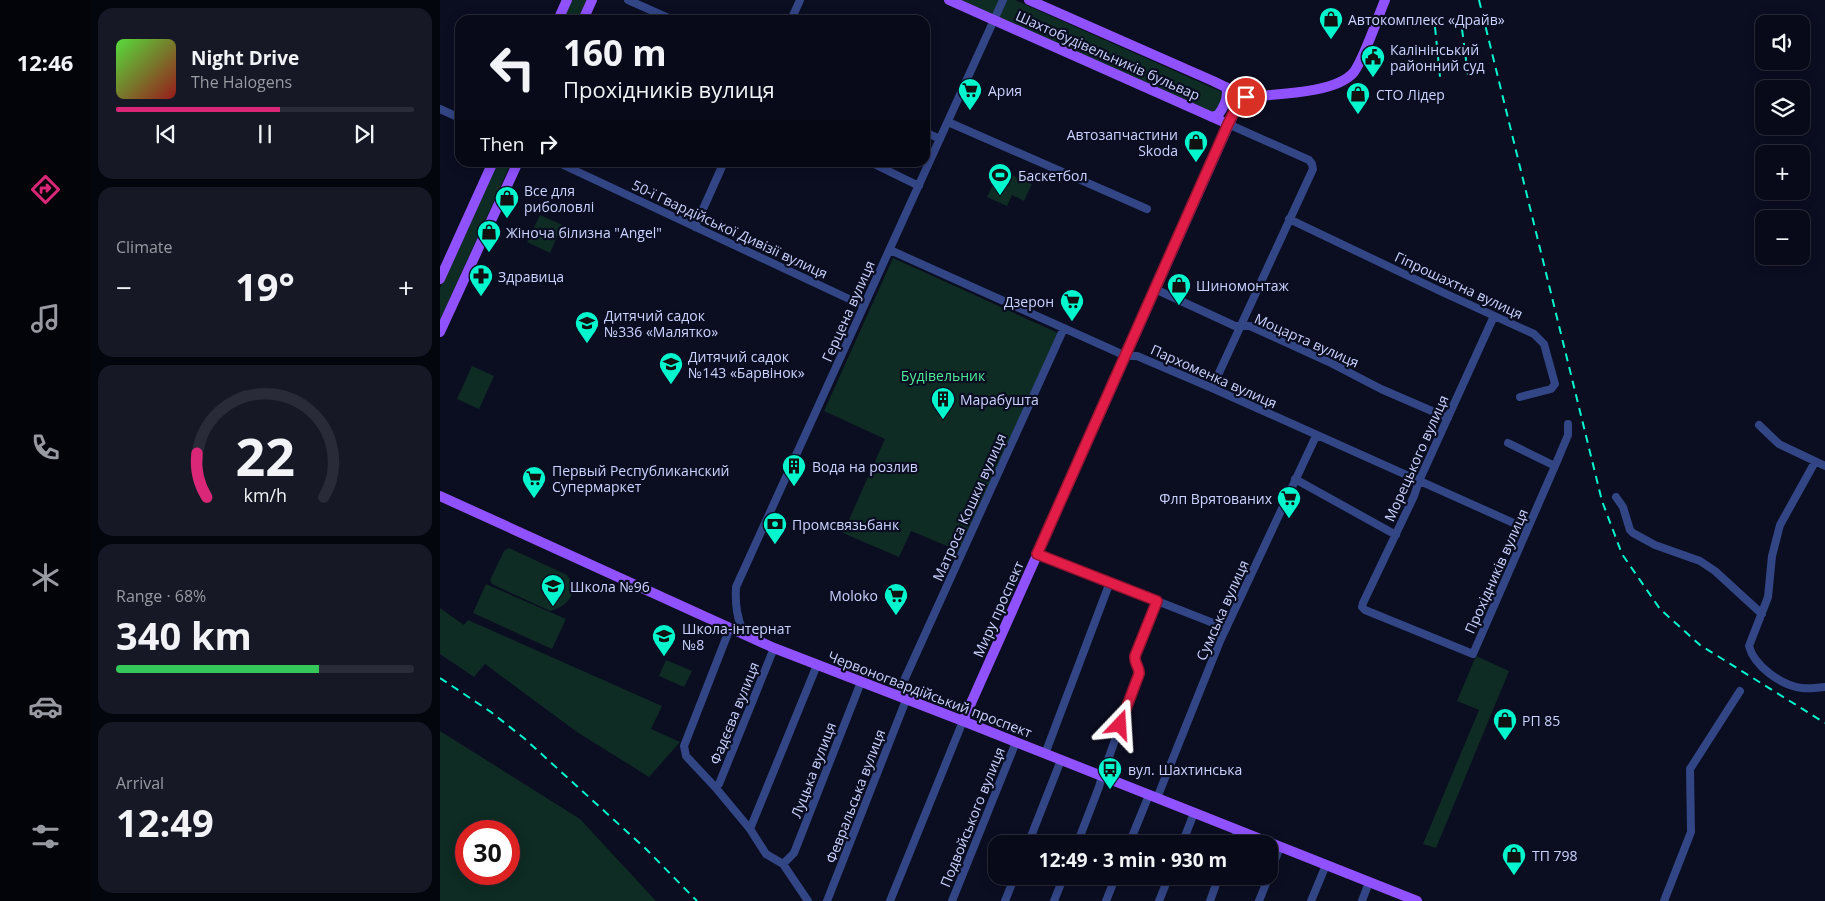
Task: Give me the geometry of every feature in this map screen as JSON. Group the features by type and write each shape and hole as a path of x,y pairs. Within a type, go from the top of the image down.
{"main road":[{"path":"560,15 567,0"},
{"path":"585,15 592,0"},
{"name":"Шахтобудівельників бульвар","path":"949,0 1228,124"},
{"name":"Шахтобудівельників бульвар","path":"1029,0 1246,97"},
{"path":"1246,97 1316,90 1345,80 1354,71 1360,60 1385,0"},
{"path":"1212,117 1218,115 1224,105 1228,93 1226,87"},
{"name":"Миру проспект","path":"963,721 1228,124 1238,104 1246,97"},
{"path":"440,279 491,167"},
{"path":"440,332 516,167"},
{"name":"Червоногвардійський проспект","path":"440,496 774,648 1414,900"}],"street":[{"path":"628,0 661,15"},
{"path":"793,15 800,0"},
{"name":"Герцена вулиця","path":"930,161 1003,0"},
{"path":"440,108 455,116"},
{"path":"948,122 1147,209"},
{"path":"1212,388 1313,169 1309,160 1228,124"},
{"path":"930,134 940,139"},
{"name":"50-ї Гвардійської Дивізії вулиця","path":"569,167 864,306"},
{"path":"695,227 722,167"},
{"path":"880,167 919,186"},
{"name":"Герцена вулиця","path":"744,634 737,619 736,587 927,167"},
{"name":"Гіпрошахтна вулиця","path":"1289,219 1534,334 1544,344 1555,384 1551,389 1520,397"},
{"name":"Пархоменка вулиця","path":"890,250 1126,356 1137,356 1212,388 1528,529"},
{"name":"Моцарта вулиця","path":"1155,289 1234,326 1250,326 1329,362 1381,389 1448,418"},
{"name":"Морецького вулиця","path":"1364,610 1363,603 1414,496 1418,481 1494,316"},
{"name":"Матроса Кошки вулиця","path":"902,698 1064,328"},
{"name":"Прохідників вулиця","path":"1364,610 1472,654 1568,435 1568,424"},
{"path":"1760,425 1779,444 1825,466"},
{"name":"Сумська вулиця","path":"1134,835 1153,796 1226,628 1316,436"},
{"path":"1508,443 1555,466"},
{"path":"1815,462 1780,524 1772,556 1768,597 1750,642 1750,649 1761,666 1792,686 1803,688 1825,687"},
{"path":"1295,479 1396,535"},
{"path":"1616,497 1623,507 1630,530 1633,533 1655,545 1700,561 1715,571 1762,614"},
{"path":"1037,554 1226,628"},
{"path":"1046,754 1110,582"},
{"path":"1080,835 1139,674 1138,667 1134,661 1135,656 1157,601"},
{"path":"730,628 684,746 686,756 750,829 766,854 783,864 808,901"},
{"name":"Фадєєва вулиця","path":"715,787 719,784 774,648"},
{"path":"750,829 817,665"},
{"name":"Луцька вулиця","path":"783,864 794,853 860,682"},
{"path":"1664,901 1691,832 1690,769 1740,691"},
{"name":"Февральська вулиця","path":"828,901 902,698"},
{"name":"Миру проспект","path":"890,901 963,721"},
{"name":"Подвойського вулиця","path":"952,901 1016,742"},
{"path":"1032,835 1061,760"},
{"path":"1185,835 1194,813"},
{"path":"1236,835 1238,830"},
{"path":"1278,852 1280,847"},
{"path":"1311,901 1326,865"},
{"path":"1362,901 1369,882"},
{"path":"1005,901 1011,885"},
{"path":"1054,901 1060,885"},
{"path":"1106,901 1112,885"},
{"path":"1159,901 1165,885"},
{"path":"1210,901 1216,885"},
{"path":"1259,901 1265,885"}],"green space":[{"path":"571,0 587,0 580,15 564,15"},
{"path":"959,0 1015,0 1222,92 1223,98 1215,112 1212,112"},
{"path":"495,167 509,167 440,321 440,288"},
{"path":"1000,170 1032,184 1024,201 1012,195 1007,206 987,197"},
{"path":"540,215 562,225 550,253 527,242"},
{"name":"Будівельник","path":"893,258 1058,333 959,551 911,531 899,557 843,533 885,439 824,411"},
{"path":"472,366 494,376 479,409 457,399"},
{"path":"509,548 567,575 571,582 572,593 567,602 550,611 492,584 490,580 504,551"},
{"path":"486,584 566,619 552,649 473,613"},
{"path":"440,608 464,625 468,620 662,706 651,729 680,742 649,777 577,732 485,664 474,677 440,654"},
{"path":"1476,656 1509,671 1436,848 1423,844 1479,710 1457,701"},
{"path":"666,660 692,671 684,687 659,676"},
{"path":"440,731 580,819 656,901 440,901"}],"railway":[{"path":"1479,0 1602,501 1622,554 1660,609 1700,645 1825,723"},
{"path":"1435,27 1440,77"},
{"path":"1462,29 1468,75"},
{"path":"440,678 491,712 525,739 646,849 697,901"}],"place":[{"name":"Автокомплекс «Драйв»","path":"1331,40"},
{"name":"Калінінський районний суд","path":"1373,78"},
{"name":"Ария","path":"970,111"},
{"name":"СТО Лідер","path":"1358,115"},
{"name":"Автозапчастини Skoda","path":"1196,163"},
{"name":"Баскетбол","path":"1000,196"},
{"name":"Все для риболовлі","path":"507,219"},
{"name":"Жіноча білизна \"Angel\"","path":"489,253"},
{"name":"Здравица","path":"481,297"},
{"name":"Шиномонтаж","path":"1179,306"},
{"name":"Дзерон","path":"1072,322"},
{"name":"Дитячий садок №336 «Малятко»","path":"587,344"},
{"name":"Дитячий садок №143 «Барвінок»","path":"671,385"},
{"name":"Марабушта","path":"943,420"},
{"name":"Вода на розлив","path":"794,487"},
{"name":"Первый Республиканский Супермаркет","path":"534,499"},
{"name":"Флп Врятованих","path":"1289,519"},
{"name":"Промсвязьбанк","path":"775,545"},
{"name":"Школа №96","path":"553,607"},
{"name":"Moloko","path":"896,616"},
{"name":"Школа-інтернат №8","path":"664,657"},
{"name":"РП 85","path":"1505,741"},
{"name":"вул. Шахтинська","path":"1110,790"},
{"name":"ТП 798","path":"1514,876"}],"route":[{"path":"1120,725 1139,674 1138,667 1134,661 1135,656 1157,601 1037,554 1228,124 1238,104 1246,97"}]}
